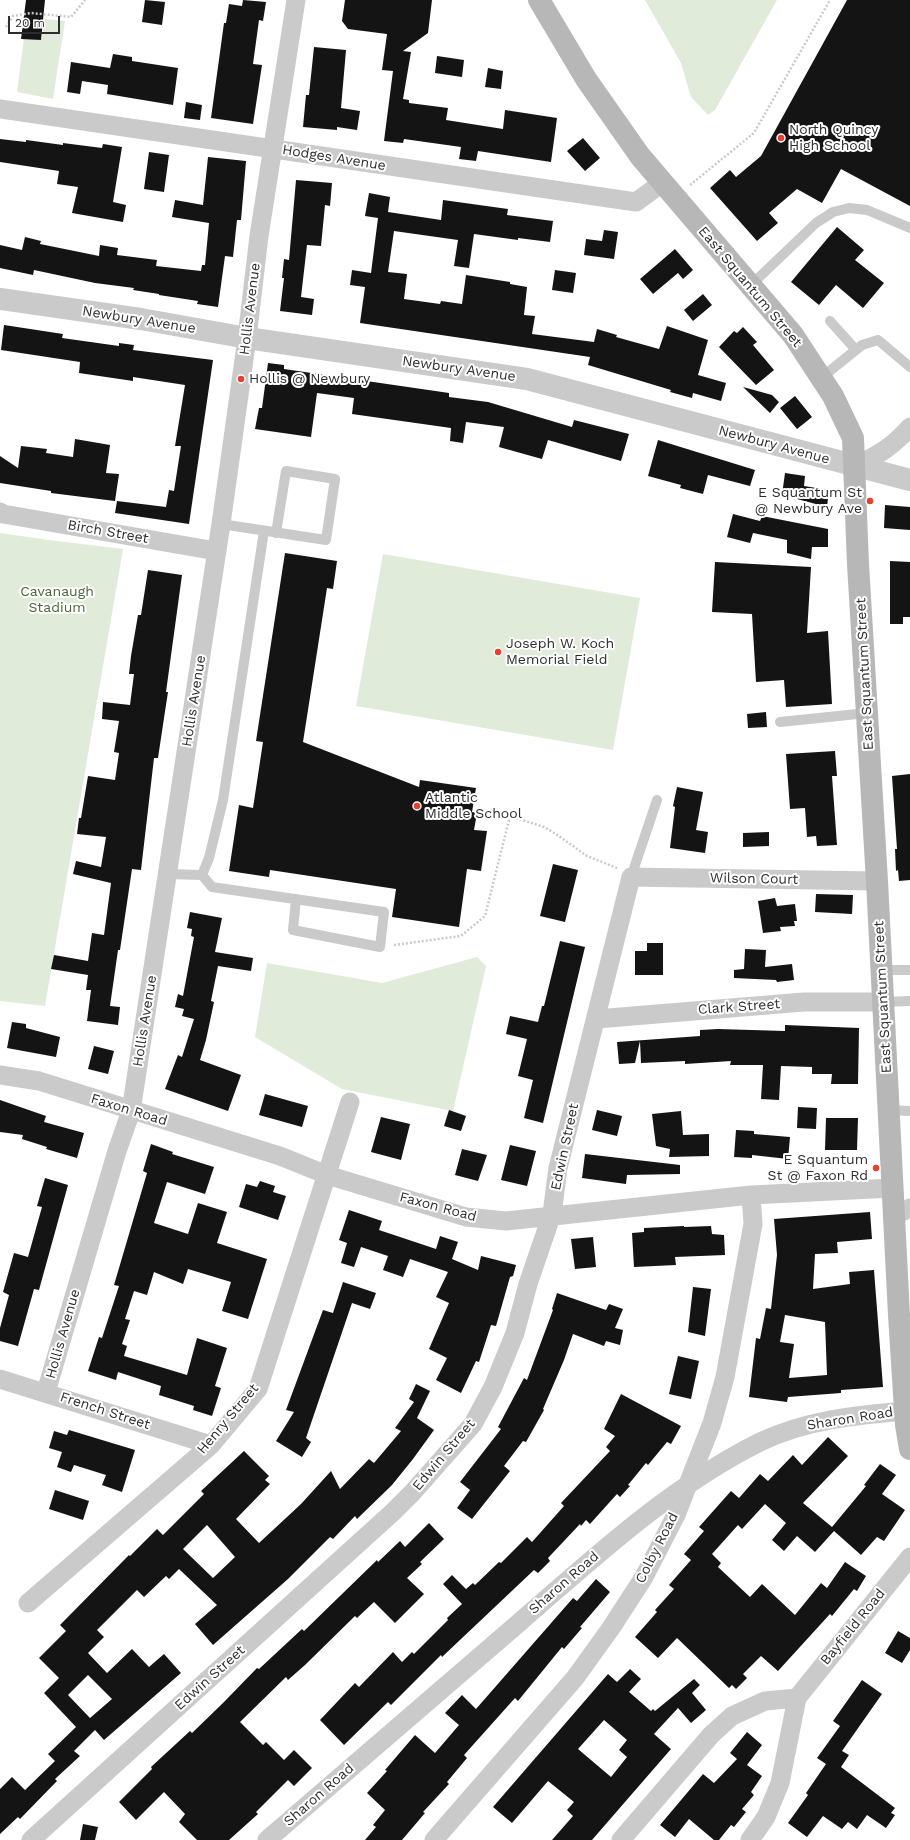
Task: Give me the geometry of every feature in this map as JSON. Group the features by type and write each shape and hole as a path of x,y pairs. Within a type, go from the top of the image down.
{"main road":[{"name":"East Squantum Street","path":"539,0 586,79 640,156 793,334 833,396 853,438 883,1002 899,1111 893,1188 902,1212 906,1411 907,1436 910,1449"}],"street":[{"name":"Hollis Avenue","path":"46,1392 117,1151 131,1111 220,524 247,338 259,236 296,0"},
{"name":"Hodges Avenue","path":"0,108 636,202 662,183"},
{"name":"Newbury Avenue","path":"0,299 141,319 247,338 527,379 910,480"},
{"path":"854,466 896,443 910,427"},
{"name":"Birch Street","path":"0,512 3,514 216,551"},
{"name":"Wilson Court","path":"631,877 877,880"},
{"name":"Edwin Street","path":"39,1836 393,1512 413,1492 472,1424 493,1387 515,1333 528,1284 552,1214 558,1168 631,877"},
{"name":"Clark Street","path":"596,1019 804,1002 883,1002"},
{"name":"Faxon Road","path":"0,1075 39,1082 280,1156 327,1174 466,1217 506,1220 552,1214 613,1210 751,1195 893,1188"},
{"name":"Henry Street","path":"28,1602 210,1445 258,1389 350,1102"},
{"name":"Colby Road","path":"434,1840 575,1678 644,1577 676,1515 712,1423 725,1377 753,1224 751,1195"},
{"name":"French Street","path":"0,1379 46,1392 210,1445"},
{"name":"Sharon Road","path":"267,1840 615,1540 687,1485 761,1442 814,1422 866,1414 906,1411"},
{"name":"Bayfield Road","path":"797,1698 910,1557"},
{"path":"621,1840 711,1736 732,1716 765,1701 797,1698 780,1783 766,1817 750,1840"}],"lane":[{"path":"751,285 816,223 833,212 849,208 867,210 910,228"},
{"path":"830,321 856,350"},
{"path":"821,378 862,345 878,340 910,367"},
{"path":"220,524 276,533 326,540 335,479 286,471 276,533"},
{"path":"202,875 209,858 223,800 264,531"},
{"path":"780,722 867,713"},
{"path":"631,877 657,800"},
{"path":"167,874 202,875 212,887 296,899 384,912 380,947 293,930 296,899"},
{"path":"881,970 910,970"},
{"path":"883,1002 910,1001"}],"path":[{"path":"6,27 13,16 31,13 71,17 84,0"},
{"path":"688,187 754,133 830,0"},
{"path":"380,947 461,936 485,916 510,816 544,827 587,856 620,870 631,877"}],"green space":[{"path":"645,0 777,0 715,110 708,115 691,97 681,63"},
{"path":"45,19 65,21 53,99 17,92 24,38 41,40"},
{"name":"Cavanaugh Stadium","path":"0,533 123,549 45,1006 0,1001"},
{"name":"Joseph W. Koch Memorial Field","path":"383,554 640,598 613,750 356,706"},
{"path":"477,957 486,966 453,1111 342,1089 255,1037 267,963 382,983"}],"building":[{"path":"26,0 45,0 41,40 21,39"},
{"path":"145,0 165,2 162,25 142,22"},
{"path":"243,0 266,2 263,21 259,20 253,64 262,65 253,124 211,118 224,23 226,23 229,4 242,6"},
{"path":"345,0 432,0 428,33 403,51 411,52 403,99 409,100 409,103 448,108 446,120 503,129 505,110 557,118 551,162 478,151 476,161 459,159 461,147 404,139 403,143 384,141 393,71 382,70 387,34 348,29 342,21"},
{"path":"847,0 910,0 910,206 841,169 822,203 797,189 769,213 778,223 757,241 710,188 730,170 736,177 761,156"},
{"path":"314,47 346,50 341,108 360,111 357,130 337,127 337,130 303,127 306,95 309,95"},
{"path":"113,54 132,57 132,61 178,68 173,105 107,94 108,85 82,81 80,94 67,92 71,62 110,68"},
{"path":"437,56 464,60 462,77 435,73"},
{"path":"488,68 503,71 501,89 485,87"},
{"path":"186,102 202,105 200,120 184,118"},
{"path":"583,138 600,158 585,171 567,151"},
{"path":"0,139 26,142 26,140 63,145 63,143 102,148 103,144 122,147 113,202 126,205 123,222 72,213 78,187 57,184 59,171 0,162"},
{"path":"149,152 169,155 164,192 144,189"},
{"path":"208,157 246,161 241,220 237,220 233,257 225,256 218,307 197,304 198,301 133,290 134,288 95,283 34,270 33,275 0,268 0,245 22,250 25,237 41,241 40,244 99,256 100,245 118,248 117,255 157,260 156,266 201,271 202,265 205,265 209,223 172,217 175,200 203,205"},
{"path":"296,180 332,183 330,206 325,205 321,246 307,245 301,297 314,299 312,315 280,311 284,278 282,278 284,259 289,260"},
{"path":"369,193 390,197 388,212 441,220 443,200 508,209 507,215 553,221 550,242 518,238 518,240 474,234 469,268 454,266 458,240 394,231 388,272 407,274 404,299 440,304 441,301 462,304 466,275 510,282 510,284 527,287 524,315 535,316 532,334 594,342 597,329 617,335 616,337 659,349 667,326 708,340 698,375 726,383 721,401 693,393 692,398 670,392 671,390 588,365 590,357 360,323 365,287 350,285 352,270 371,273 378,218 365,216"},
{"path":"837,227 864,250 855,260 884,283 863,308 836,285 819,305 791,282"},
{"path":"604,230 618,232 614,259 584,255 586,239 602,241"},
{"path":"675,249 693,270 683,279 678,273 653,294 640,279"},
{"path":"555,270 576,273 573,293 552,290"},
{"path":"703,294 712,305 693,321 684,310"},
{"path":"4,325 63,334 62,338 119,346 119,343 134,345 133,350 213,360 189,524 115,513 117,501 166,507 169,490 174,491 181,446 175,446 185,385 133,377 133,381 79,373 80,362 1,350"},
{"path":"743,327 757,342 753,345 774,370 756,385 719,347 734,331 737,333"},
{"path":"268,363 284,365 284,369 449,393 449,397 488,402 572,427 574,420 629,434 621,461 548,440 542,459 499,447 504,427 466,422 463,443 450,441 451,428 352,414 354,398 317,393 311,437 255,429 259,408 262,408"},
{"path":"743,387 772,395 779,402 770,413"},
{"path":"795,396 812,417 797,429 780,408"},
{"path":"75,439 110,445 106,473 119,474 115,501 51,493 51,491 0,483 0,456 18,468 21,446 47,449 46,453 73,457"},
{"path":"658,440 755,470 750,486 708,475 703,494 680,488 681,485 648,476"},
{"path":"785,473 805,476 804,486 829,490 827,507 782,495"},
{"path":"885,505 910,507 910,530 884,528"},
{"path":"733,514 760,521 762,516 828,529 828,547 812,547 811,559 787,553 787,540 753,533 750,543 727,537"},
{"path":"285,553 337,561 333,589 327,588 303,742 419,787 420,780 476,788 472,812 477,813 474,830 487,831 481,871 467,869 459,927 392,917 396,889 270,870 269,877 229,871 239,805 253,808 263,742 256,741"},
{"path":"890,561 910,562 910,617 903,617 903,624 890,624"},
{"path":"715,562 811,567 807,633 828,631 832,704 786,707 784,680 756,682 752,614 712,612"},
{"path":"148,570 182,575 166,692 168,692 158,758 154,758 141,870 132,869 110,1006 120,1007 118,1025 87,1021 91,990 86,990 88,975 51,969 54,955 88,961 92,933 104,935 111,883 73,874 76,861 101,867 106,837 77,834 88,776 115,780 119,753 114,752 119,721 102,719 103,702 130,705 134,674 129,674 131,656 138,615 141,615"},
{"path":"766,712 767,727 748,728 747,714"},
{"path":"835,751 837,776 832,776 837,845 817,846 816,836 807,837 805,808 790,809 786,754"},
{"path":"910,774 910,880 899,881 898,870 896,871 895,849 897,849 892,776"},
{"path":"677,787 703,792 696,830 708,832 705,853 670,848 675,807 673,806"},
{"path":"769,832 769,846 743,847 743,833"},
{"path":"553,864 578,870 565,922 540,916"},
{"path":"816,894 853,895 852,914 815,912"},
{"path":"775,898 777,906 795,904 797,921 794,921 795,926 780,927 781,931 763,933 758,901"},
{"path":"190,912 222,918 215,952 253,958 251,971 218,966 211,1001 214,1002 200,1060 241,1075 228,1111 165,1089 178,1055 182,1057 194,1019 182,1016 184,1009 175,1007 178,994 183,996 194,937 191,936 192,929 187,928"},
{"path":"560,941 585,947 543,1123 524,1118 533,1080 518,1076 527,1039 506,1034 510,1016 538,1022 542,1006 544,1006"},
{"path":"647,943 663,943 663,975 635,975 635,951 647,951"},
{"path":"745,949 766,950 765,967 792,964 794,980 777,982 776,980 734,978 734,970 744,969"},
{"path":"12,1022 26,1024 26,1028 60,1037 56,1057 7,1048"},
{"path":"785,1025 859,1028 858,1084 831,1084 832,1074 812,1074 812,1067 781,1066 779,1100 761,1099 763,1065 730,1065 731,1061 685,1064 685,1061 641,1063 640,1041 635,1063 619,1064 617,1042 700,1036 700,1030 718,1029 785,1031"},
{"path":"94,1046 114,1051 108,1074 88,1069"},
{"path":"265,1094 308,1106 302,1127 259,1115"},
{"path":"0,1100 46,1116 44,1122 84,1133 77,1158 46,1149 47,1147 22,1139 23,1135 0,1132"},
{"path":"798,1107 817,1108 816,1129 797,1128"},
{"path":"449,1110 466,1116 461,1131 444,1126"},
{"path":"597,1110 622,1116 617,1136 592,1130"},
{"path":"681,1111 683,1135 709,1134 709,1156 669,1157 670,1149 656,1146 652,1114"},
{"path":"381,1117 410,1124 401,1160 371,1152"},
{"path":"826,1118 858,1118 857,1150 825,1150"},
{"path":"736,1130 754,1131 754,1134 790,1137 788,1159 752,1155 752,1158 734,1157"},
{"path":"151,1144 173,1152 172,1154 214,1167 205,1194 167,1182 154,1223 188,1234 198,1203 227,1212 217,1243 267,1259 248,1319 222,1311 231,1282 188,1269 183,1284 154,1272 147,1295 134,1291 125,1319 130,1320 122,1344 127,1346 124,1356 187,1375 197,1338 227,1348 215,1386 221,1388 212,1416 193,1410 194,1406 159,1395 161,1386 118,1372 116,1380 88,1371 99,1337 102,1338 119,1286 114,1285 147,1173 143,1171"},
{"path":"510,1145 536,1151 527,1186 501,1180"},
{"path":"462,1149 487,1155 478,1181 455,1175"},
{"path":"585,1154 680,1165 680,1174 627,1175 626,1184 582,1178"},
{"path":"45,1178 68,1185 39,1290 34,1289 18,1346 0,1341 0,1328 9,1295 3,1292 14,1253 28,1257 42,1207 37,1206"},
{"path":"260,1181 275,1186 273,1192 286,1196 278,1220 239,1207 246,1184 257,1187"},
{"path":"349,1210 382,1221 379,1230 436,1249 440,1236 458,1242 452,1259 478,1270 481,1256 516,1265 513,1276 510,1277 496,1326 491,1325 479,1362 476,1361 461,1393 436,1380 447,1358 429,1349 449,1303 436,1297 448,1272 410,1259 403,1277 383,1270 388,1256 361,1247 354,1267 341,1263 347,1243 339,1240"},
{"path":"870,1212 872,1239 837,1242 838,1253 815,1254 813,1289 850,1284 849,1272 874,1270 883,1387 841,1390 841,1393 788,1397 787,1402 749,1397 756,1338 760,1339 766,1308 771,1309 777,1255 774,1219","holes":["785,1315 825,1322 827,1375 789,1378 794,1344 780,1342"]},
{"path":"711,1226 712,1234 724,1235 725,1255 675,1257 676,1265 634,1267 632,1233 644,1232 644,1228"},
{"path":"593,1237 596,1267 575,1269 571,1239"},
{"path":"343,1282 376,1293 370,1309 352,1303 306,1438 311,1442 302,1457 276,1441 294,1412 286,1410 323,1310 333,1313"},
{"path":"693,1287 711,1289 705,1336 688,1332"},
{"path":"557,1293 606,1310 609,1304 623,1309 615,1328 623,1330 620,1345 606,1341 604,1346 573,1334 564,1360 543,1409 544,1410 526,1442 523,1441 504,1466 510,1471 472,1519 457,1508 470,1490 460,1482 501,1429 498,1427 524,1378 527,1380 553,1310 552,1309"},
{"path":"678,1356 699,1361 691,1399 669,1394"},
{"path":"416,1384 430,1391 417,1418 434,1430 413,1459 392,1485 357,1519 355,1516 333,1539 330,1537 288,1579 213,1645 195,1624 217,1605 179,1569 169,1579 166,1576 144,1597 137,1590 97,1630 104,1637 88,1653 107,1673 132,1649 149,1667 164,1654 181,1673 104,1740 95,1730 74,1751 80,1756 55,1779 57,1781 20,1819 18,1817 0,1834 0,1789 12,1777 25,1790 55,1761 48,1754 76,1727 44,1693 59,1678 39,1658 66,1631 60,1625 129,1555 130,1556 157,1529 163,1535 204,1494 201,1491 244,1451 269,1476 265,1480 270,1484 236,1519 259,1543 301,1504 331,1471 340,1489 369,1459 374,1463 401,1431 395,1428 414,1402 409,1399","holes":["207,1525 235,1557 213,1578 183,1549","88,1675 112,1699 90,1718 68,1695"]},
{"path":"621,1394 681,1426 671,1444 667,1442 648,1465 646,1463 628,1485 630,1486 620,1497 617,1494 590,1524 586,1520 581,1526 580,1524 548,1558 550,1561 538,1573 534,1570 442,1657 441,1655 391,1705 388,1702 344,1745 320,1720 355,1683 359,1687 393,1652 402,1662 412,1652 414,1654 448,1620 447,1618 462,1604 443,1584 452,1575 466,1589 473,1583 475,1585 499,1562 501,1563 527,1537 532,1542 564,1506 561,1503 610,1451 606,1447 615,1436 604,1429"},
{"path":"69,1430 135,1450 122,1492 102,1485 106,1475 74,1465 71,1472 57,1467 62,1452 49,1448 54,1431 67,1435"},
{"path":"828,1437 848,1456 803,1503 832,1527 866,1486 864,1485 880,1464 896,1475 882,1494 905,1510 884,1541 877,1537 861,1555 834,1531 815,1552 797,1536 784,1551 772,1540 786,1523 765,1504 742,1529 738,1525 712,1554 721,1563 718,1567 750,1597 762,1584 795,1615 821,1583 827,1588 845,1562 866,1576 857,1591 854,1589 832,1616 830,1614 778,1671 761,1656 743,1674 747,1678 736,1689 732,1685 729,1688 677,1638 658,1658 635,1637 657,1612 655,1610 674,1589 669,1585 691,1560 684,1554 704,1531 699,1527 731,1491 739,1498 760,1474 768,1481 793,1455 802,1465"},
{"path":"55,1490 89,1501 83,1520 49,1509"},
{"path":"429,1523 444,1539 420,1562 422,1564 407,1578 424,1594 395,1623 374,1602 357,1618 355,1616 288,1680 286,1677 240,1722 263,1745 266,1742 284,1760 294,1750 312,1768 294,1786 288,1780 256,1812 258,1814 229,1840 197,1840 179,1822 185,1814 164,1792 136,1820 119,1802 152,1769 151,1767 190,1731 192,1733 257,1668 259,1669 302,1629 304,1631 377,1560 378,1562 400,1541 405,1547"},
{"path":"596,1579 610,1592 580,1627 582,1628 564,1649 562,1647 518,1701 515,1698 464,1755 467,1758 447,1782 449,1784 423,1812 425,1813 402,1840 365,1840 376,1827 373,1825 385,1810 367,1793 387,1771 385,1770 415,1735 435,1753 459,1725 445,1713 462,1695 476,1709 573,1598 577,1601"},
{"path":"898,1631 910,1638 910,1650 902,1663 885,1653"},
{"path":"630,1669 641,1679 629,1692 651,1711 653,1709 655,1711 694,1679 700,1685 692,1693 706,1710 691,1723 678,1708 654,1734 671,1749 592,1840 552,1840 573,1816 567,1810 574,1802 548,1781 512,1823 493,1807 608,1674 617,1682","holes":["604,1720 627,1740 619,1750 627,1757 611,1777 578,1749"]},
{"path":"862,1680 882,1694 842,1751 849,1755 841,1767 895,1808 891,1813 895,1815 886,1828 867,1815 857,1829 848,1822 842,1829 823,1816 807,1837 788,1823 808,1795 806,1793 826,1764 817,1758 840,1726 833,1721"},
{"path":"747,1732 762,1745 747,1765 762,1776 751,1792 754,1795 742,1809 746,1812 734,1827 731,1825 719,1840 714,1840 689,1819 675,1837 660,1825 703,1774 714,1783 737,1759 730,1753"},
{"path":"83,1824 98,1827 95,1840 80,1840"}],"place":[{"name":"North Quincy High School","path":"781,138"},
{"name":"Hollis @ Newbury","path":"241,379"},
{"name":"E Squantum St @ Newbury Ave","path":"870,501"},
{"name":"Joseph W. Koch Memorial Field","path":"498,652"},
{"name":"Atlantic Middle School","path":"417,806"},
{"name":"E Squantum St @ Faxon Rd","path":"876,1168"}]}
